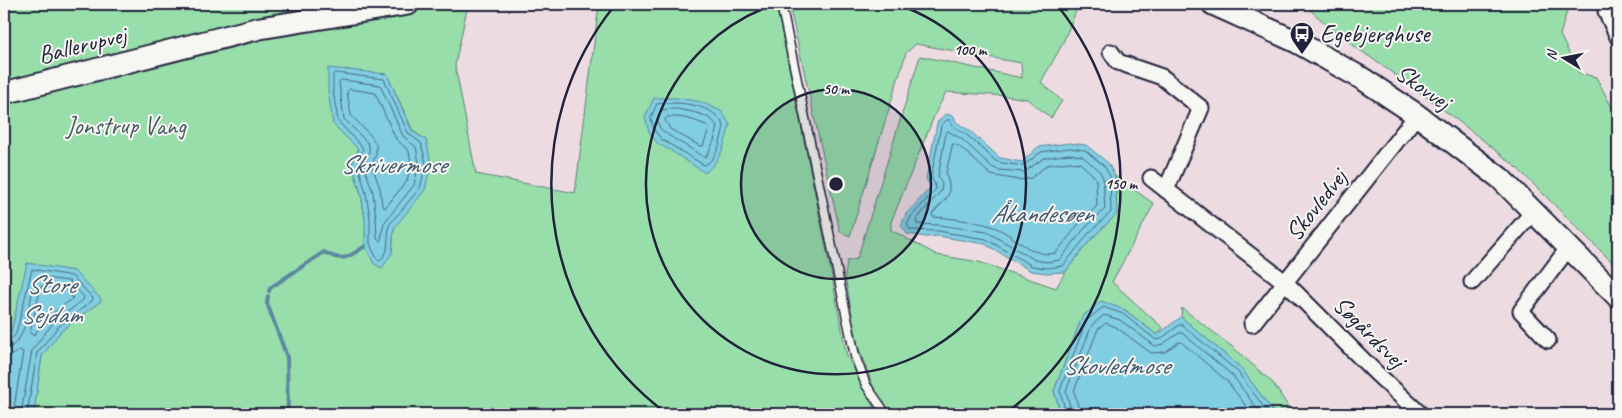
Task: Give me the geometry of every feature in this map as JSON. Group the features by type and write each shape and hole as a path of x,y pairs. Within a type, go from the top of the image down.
{"street":[{"name":"Ballerupvej","path":"4,93 260,28 408,4"},
{"name":"Skovvej","path":"1219,5 1297,42 1363,79 1417,115 1500,178 1618,297"},
{"path":"1618,6 1606,12 1618,37"},
{"path":"1111,52 1118,62 1162,77 1201,108 1166,190"},
{"name":"Skovledvej","path":"1252,324 1417,115"},
{"name":"Søgårdsvej","path":"1151,178 1286,283 1420,414"},
{"path":"1472,282 1534,211"},
{"path":"1548,340 1521,311 1569,247"}],"lane":[{"path":"780,4 855,356 866,385 886,414"}],"green space":[{"name":"Jonstrup Vang","path":"4,4 468,4 455,65 476,174 575,193 599,4 776,4 847,356 877,414 26,414 34,411 42,356 61,331 102,300 28,263 11,332 4,339","holes":["345,69 363,73 387,74 413,131 426,140 394,228 392,253 365,219 361,194 352,165 358,149"]},
{"path":"789,4 1079,4 1062,45 1041,82 1062,101 1051,118 1027,99 946,92 935,114 891,222 891,230 937,255 979,262 1056,288 1068,268 1083,249 1117,214 1115,176 1154,204 1112,282 1163,328 1157,335 1125,310 1101,302 1082,317 1054,391 1061,414 891,414 875,392 858,346 845,277 847,261 857,259 920,56 1022,78 1021,63 916,44 906,53 850,236 840,232"},
{"path":"1303,4 1569,4 1560,35 1579,73 1596,77 1618,119 1618,268 1515,166 1428,98 1340,36"},
{"path":"1182,308 1235,349 1273,383 1293,414 1275,414 1241,368 1181,317"}],"water":[{"name":"Skrivermose","path":"328,68 387,74 412,131 426,140 431,163 425,190 394,228 392,253 382,268 374,264 365,246 365,219 361,194 352,165 358,149 333,124 328,91"},
{"path":"654,98 678,98 701,102 721,111 730,125 719,157 705,173 658,144 649,132 645,117"},
{"name":"Åkandesøen","path":"945,114 954,116 956,122 970,131 1000,158 1022,162 1038,147 1069,143 1086,145 1108,163 1115,176 1117,214 1093,237 1065,272 1047,273 1031,271 985,244 938,236 926,237 907,234 901,225 906,214 931,187 926,179 937,123"},
{"name":"Store Sejdam","path":"27,263 74,271 102,300 61,331 42,356 34,412 4,414 4,339 11,332"},
{"name":"Skovledmose","path":"1101,301 1125,310 1157,335 1181,317 1241,368 1275,414 1061,414 1054,391 1082,317"}],"waterway":[{"path":"269,291 270,288 324,252 341,258 350,256 365,246"},
{"path":"268,296 267,303 287,357 288,414"}],"place":[{"name":"Egebjerghuse","path":"1302,55"}]}
